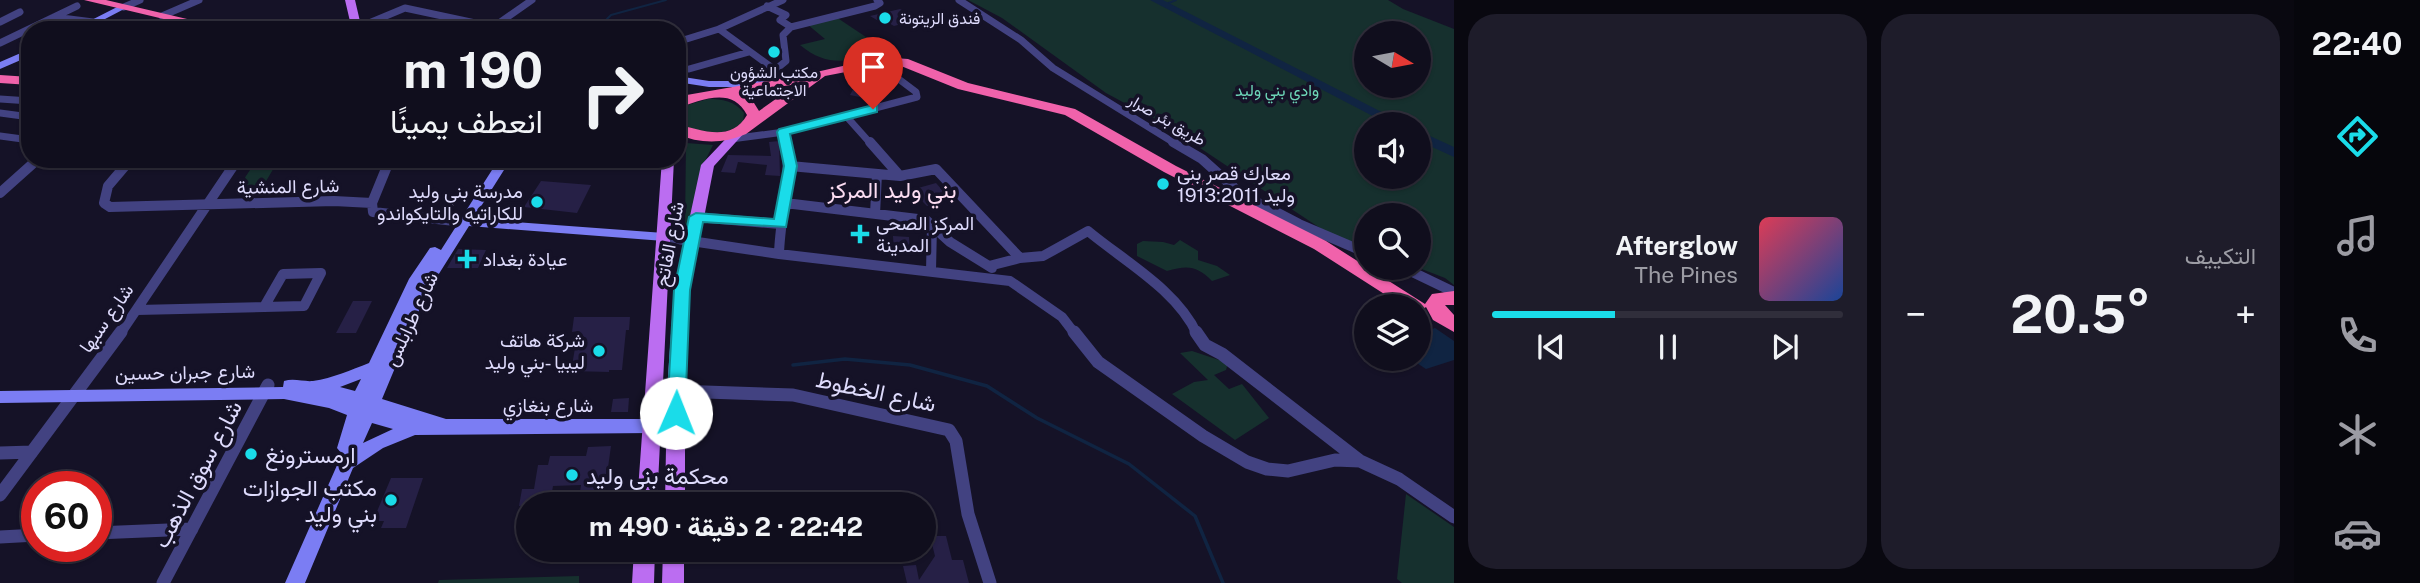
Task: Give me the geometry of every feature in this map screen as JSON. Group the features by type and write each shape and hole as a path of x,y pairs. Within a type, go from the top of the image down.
{"highway":[{"path":"90,0 186,21"},
{"path":"686,97 813,77 843,68 883,64 925,72 979,90 1070,112 1170,169 1320,245 1390,290 1441,300 1452,324"},
{"path":"686,131 712,137 745,128 813,77"},
{"path":"0,79 21,80"},
{"path":"686,101 702,95 730,96 748,104 754,115 745,128"}],"main road":[{"path":"350,0 355,21"},
{"path":"95,21 124,7"},
{"path":"0,66 21,56"},
{"path":"686,80 709,84 766,84"},
{"name":"شارع الفاتح","path":"675,492 680,307 696,217 708,165 745,128"},
{"name":"شارع طرابلس","path":"334,489 348,437 364,407 381,385 418,296 490,168"},
{"name":"شارع طرابلس","path":"295,583 346,464 374,367 416,279 498,168"},
{"name":"شارع الفاتح","path":"648,492 668,168"},
{"path":"459,222 664,237"},
{"path":"658,305 680,307"},
{"path":"266,388 313,386 344,380 374,367"},
{"path":"381,385 382,393 393,408"},
{"path":"313,386 414,428"},
{"name":"شارع جبران حسين","path":"0,397 188,393 266,388 338,405 364,407"},
{"path":"338,405 348,437"},
{"path":"364,407 393,408 444,426"},
{"name":"شارع بنغازي","path":"414,428 652,426"},
{"path":"346,464 377,443 414,428"},
{"path":"643,583 644,562"},
{"path":"673,583 674,562"}],"street":[{"path":"124,7 141,0"},
{"path":"162,16 199,0"},
{"path":"501,21 532,0"},
{"path":"686,39 719,29 783,0"},
{"path":"775,70 786,61 782,40 791,27 875,6 880,3 877,0"},
{"name":"طريق بئر صرار","path":"959,0 1021,40 1053,68 1142,125 1202,159 1241,194 1298,224 1354,248"},
{"path":"375,21 416,2"},
{"path":"45,21 77,6"},
{"path":"767,6 786,15 779,20 791,27"},
{"path":"405,8 461,21"},
{"path":"0,22 20,12"},
{"path":"54,17 85,21"},
{"path":"719,29 789,80"},
{"path":"0,32 21,35"},
{"path":"0,43 21,32"},
{"path":"689,69 749,52"},
{"path":"745,128 784,132 917,97 901,69"},
{"path":"0,99 21,101"},
{"path":"0,113 21,116"},
{"path":"846,116 900,176"},
{"path":"745,128 761,127 784,132"},
{"path":"779,254 780,224 790,166 784,132"},
{"path":"0,136 21,139"},
{"path":"790,166 900,176 936,169 1020,258"},
{"path":"2,189 27,168"},
{"name":"شارع المنشية","path":"123,168 105,190 104,203 110,207 334,201 459,222"},
{"name":"شارع سبها","path":"0,495 136,310 232,168"},
{"path":"375,208 387,168"},
{"path":"875,214 877,174"},
{"path":"785,203 926,220 950,242 1062,317 1098,362 1203,436 1247,462 1267,469 1288,471 1335,460 1360,461"},
{"path":"696,217 780,224"},
{"path":"931,271 932,225"},
{"path":"989,266 1020,258 1043,256 1088,231 1185,313 1199,340 1209,349 1222,354 1360,461 1399,480 1454,517"},
{"path":"664,237 779,254 1010,281"},
{"path":"136,310 264,307 304,306 321,273 283,274 264,307"},
{"path":"1418,280 1441,300"},
{"name":"شارع سوق الذهب","path":"163,583 266,388"},
{"name":"شارع الخطوط","path":"676,391 793,395 949,430 956,441 968,514 990,583"},
{"path":"0,453 32,452"},
{"path":"112,532 192,529"},
{"path":"0,537 21,536"}],"green space":[{"name":"وادي بني وليد","path":"968,0 1388,0 1403,9 1454,29 1454,285 1431,273 1431,203 1354,203 1354,243 1326,232 1167,126 1106,93 1002,18"},
{"path":"836,17 887,51 842,61 821,58 800,45 825,39 807,24"},
{"path":"708,99 723,100 737,106 744,113 743,122 728,131 720,132 705,132 686,127 686,105"},
{"path":"686,143 713,145 703,165 689,228 685,227"},
{"path":"251,168 274,168 262,188 238,188"},
{"path":"1180,240 1198,251 1198,260 1217,266 1230,275 1212,281 1197,270 1181,268 1167,271 1137,256 1137,244 1143,241 1174,245"},
{"path":"1192,351 1228,363 1226,370 1214,375 1229,389 1242,384 1269,418 1235,440 1172,394 1194,382 1208,380 1180,353"},
{"path":"1406,494 1454,527 1454,583 1402,583 1397,579"},
{"path":"579,576 579,583 438,583 439,580"}],"water":[{"path":"1435,328 1454,341 1454,360 1431,367 1431,330"}],"building":[{"name":"فندق الزيتونة","path":"900,9 921,19 894,26 870,16"},
{"path":"857,82 890,88 885,98 879,101 850,95"},
{"path":"779,141 780,176 765,175 767,165 738,162 735,173 721,172 728,155 771,156 769,142"},
{"path":"541,181 591,185 577,213 524,207"},
{"path":"936,183 950,199 927,206 911,190"},
{"path":"893,236 909,237 910,255 894,254"},
{"name":"عيادة بغداد","path":"458,249 486,250 478,268 447,268"},
{"path":"353,301 372,301 356,333 336,333"},
{"name":"شركة هاتف ليبيا -بني وليد","path":"574,317 630,317 622,370 571,371 578,331 572,332"},
{"path":"629,398 628,412 611,412 613,399"},
{"name":"محكمة بني وليد","path":"611,446 605,492 580,492 581,485 553,486 552,492 521,492 522,489 534,489 538,465 548,465 550,456 586,456 588,447"},
{"path":"391,478 423,478 406,528 381,528 384,521 373,521"},
{"path":"936,536 946,536 952,560 963,560 969,583 907,583 903,566 916,565 919,580 931,562 936,562"}],"waterway":[{"path":"605,21 611,15 666,0"},
{"name":"وادي بني وليد","path":"1155,0 1374,112"},
{"path":"1164,5 1176,0"},
{"name":"وادي بني وليد","path":"1431,141 1454,153"},
{"path":"793,365 845,359 910,365 987,386 1037,418 1129,464 1195,516 1223,583"}],"place":[{"name":"فندق الزيتونة","path":"885,18"},
{"name":"مكتب الشؤون الاجتماعية","path":"774,52"},
{"name":"معارك قصر بني وليد 1913:2011","path":"1163,184"},
{"name":"مدرسة بني وليد للكاراتيه والتايكواندو","path":"537,202"},
{"name":"المركز الصحي المدينة","path":"860,234"},
{"name":"عيادة بغداد","path":"467,259"},
{"name":"شركة هاتف ليبيا -بني وليد","path":"599,351"},
{"name":"ارمسترونغ","path":"251,454"},
{"name":"محكمة بني وليد","path":"572,475"},
{"name":"مكتب الجوازات بني وليد","path":"391,500"}],"district":[{"name":"بني وليد المركز","path":"892,189"}],"route":[{"path":"676,413 680,307 696,217 780,224 790,166 784,132 873,109"}]}
